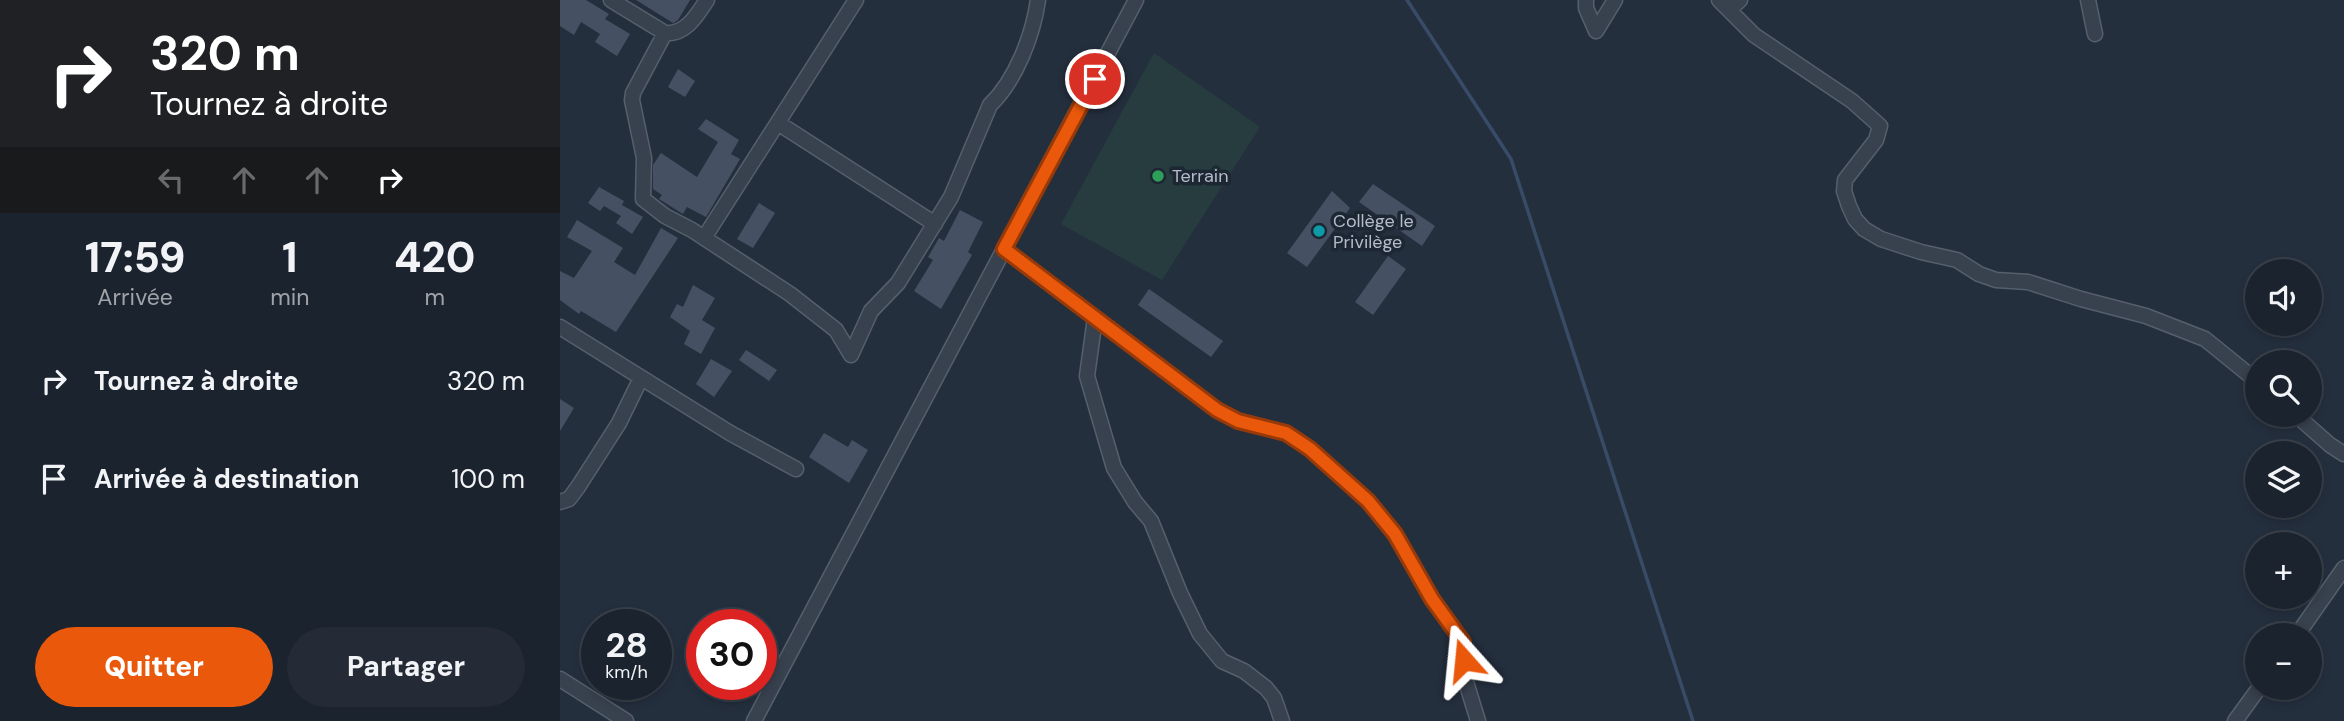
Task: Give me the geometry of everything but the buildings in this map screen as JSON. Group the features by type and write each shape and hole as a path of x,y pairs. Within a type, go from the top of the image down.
{"street":[{"path":"611,0 665,33 672,34 691,22 707,0"},
{"path":"704,238 856,0"},
{"path":"665,33 632,100 644,158 643,199 665,216 790,294 835,330 851,355 871,311 898,283 956,187 990,105 1000,95 1027,44 1035,24 1038,0"},
{"path":"754,721 1136,0"},
{"path":"1586,0 1586,8 1596,31 1615,0"},
{"path":"2088,0 2095,34"},
{"path":"1729,3 1754,35 1852,101 1880,126 1877,140 1845,180 1844,191 1849,206 1864,229 1881,239 1957,260 1979,274 1996,280 2028,282 2146,316 2205,340 2245,372"},
{"path":"778,123 935,224"},
{"path":"1004,249 1217,410 1238,421 1286,433 1310,449 1368,501 1395,534 1432,599 1463,642 1463,672 1478,721"},
{"path":"1095,318 1087,376 1114,468 1129,494 1151,521 1200,634 1222,661 1244,671 1266,688 1274,698 1282,721"},
{"path":"560,327 730,433 796,469"},
{"path":"560,502 569,499 578,487 619,423 641,378"},
{"path":"2309,427 2344,454"},
{"path":"2305,623 2344,568"},
{"path":"560,679 626,721"},
{"path":"2235,721 2250,700"}],"green space":[{"name":"Terrain","path":"1154,53 1260,127 1162,280 1061,224"}],"waterway":[{"path":"1407,0 1511,159 1693,721"}],"place":[{"name":"Terrain","path":"1158,176"},
{"name":"Collège le Privilège","path":"1319,231"}],"route":[{"path":"1095,79 1004,249 1217,410 1238,421 1286,433 1310,449 1345,480 1368,501 1395,534 1432,599 1463,642 1464,660"}]}
